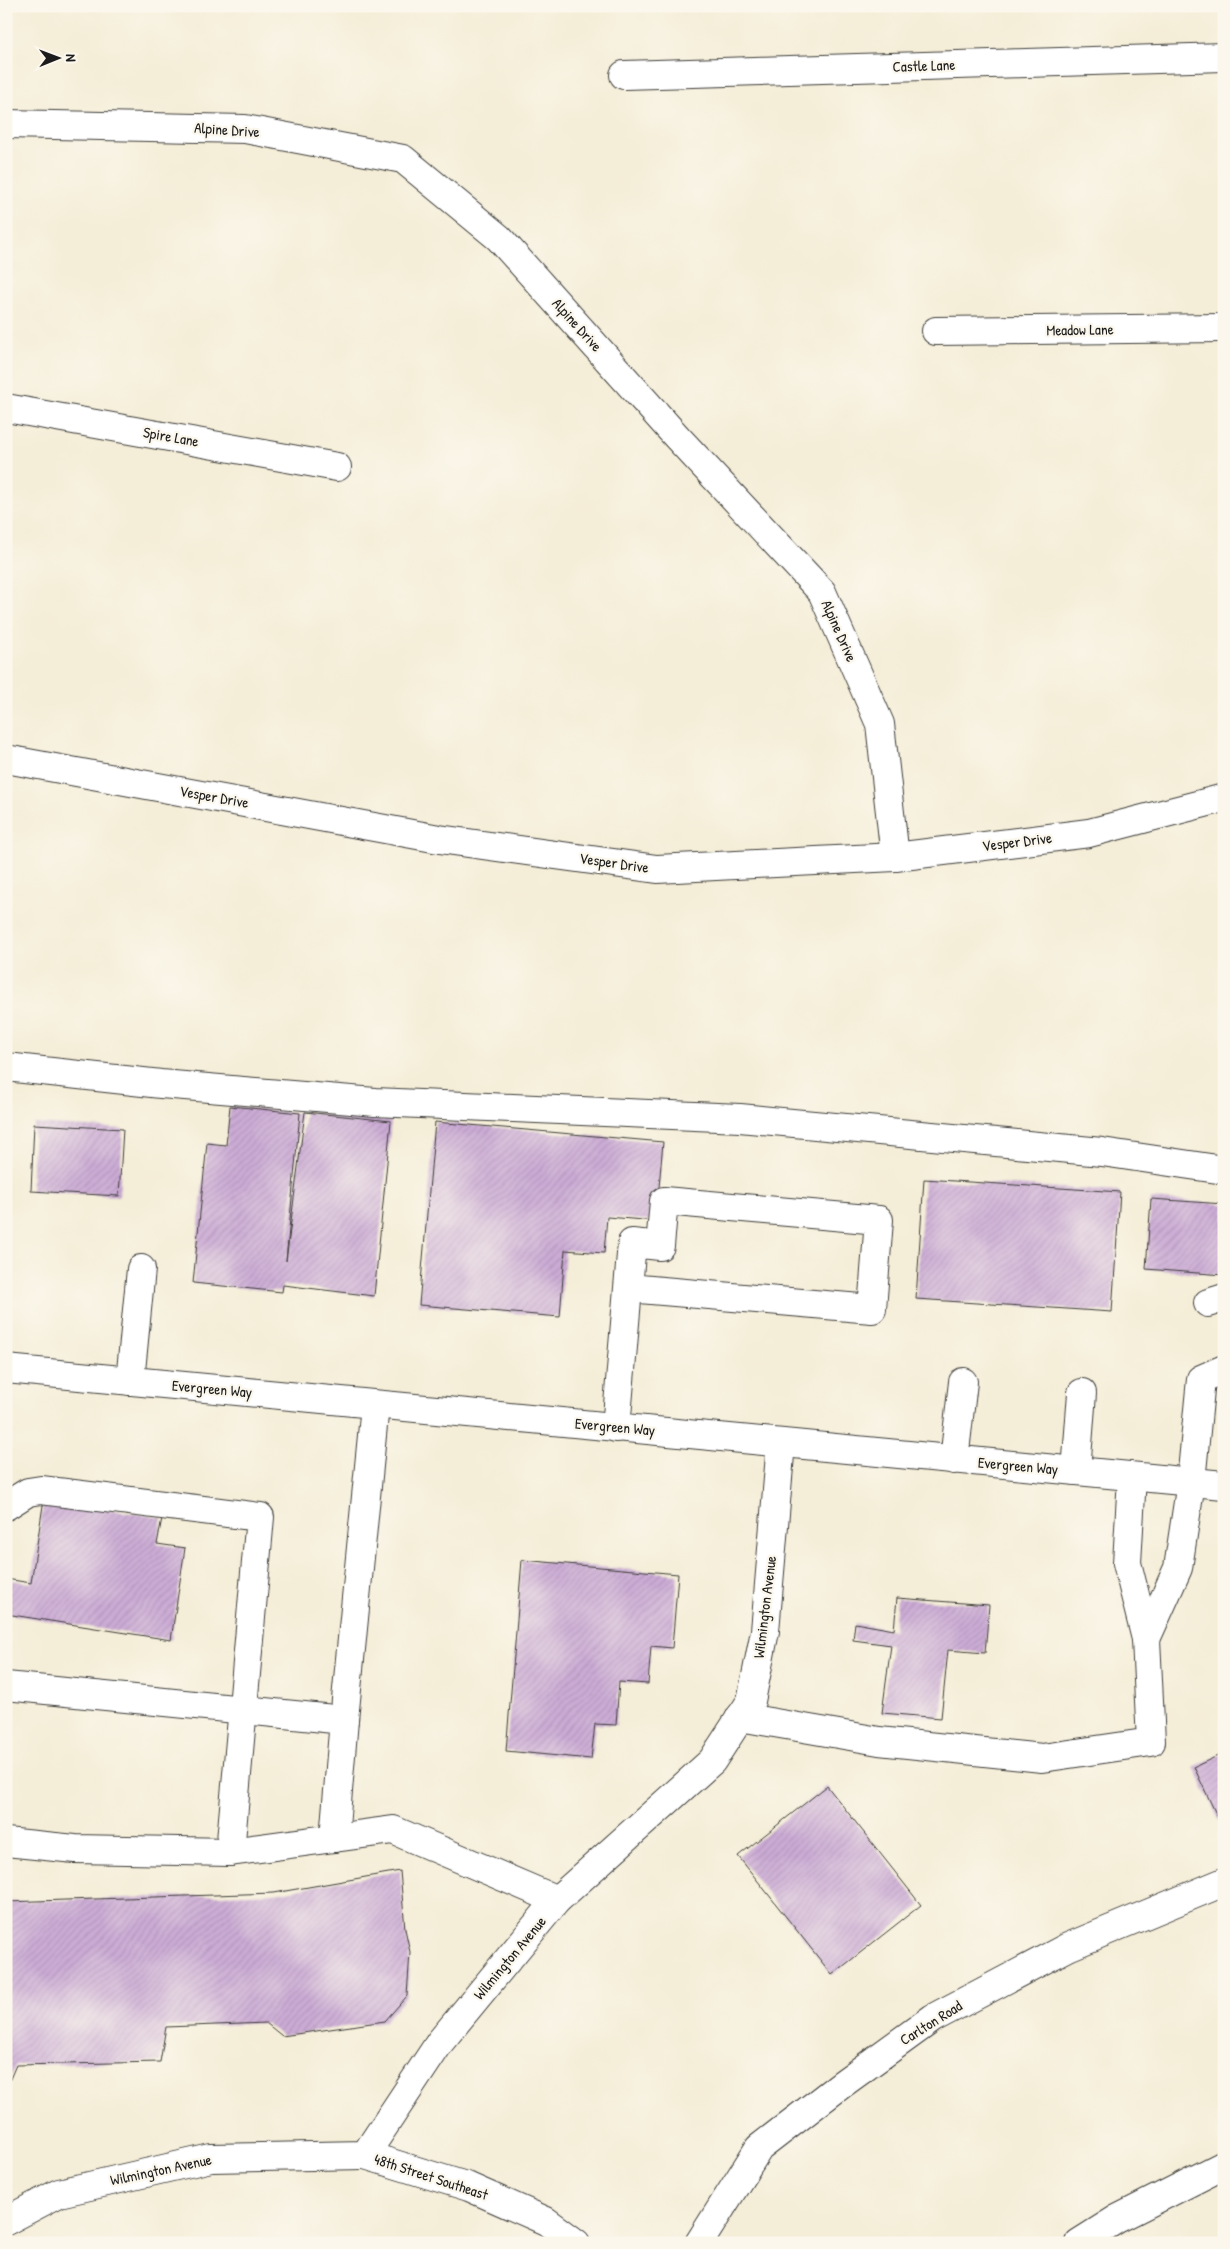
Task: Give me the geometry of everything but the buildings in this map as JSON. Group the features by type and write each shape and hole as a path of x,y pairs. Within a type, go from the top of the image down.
{"street":[{"name":"Castle Lane","path":"624,75 1224,57"},
{"name":"Alpine Drive","path":"6,124 245,129 403,159 418,171 499,238 677,438 822,592 880,724 895,858"},
{"name":"Meadow Lane","path":"936,331 1224,328"},
{"name":"Spire Lane","path":"6,408 337,467"},
{"name":"Vesper Drive","path":"6,759 439,839 657,869 895,858 1089,834 1224,798"},
{"path":"6,1067 161,1084 375,1102 740,1118 1102,1152 1224,1170"},
{"path":"616,1428 628,1288 632,1243 660,1246 664,1201 879,1220 872,1309 628,1288"},
{"path":"130,1381 142,1268"},
{"name":"Evergreen Way","path":"6,1369 1224,1485"},
{"path":"1146,1639 1178,1568 1191,1482 1212,1374"},
{"path":"954,1460 963,1382"},
{"path":"1076,1471 1082,1393"},
{"path":"334,1838 375,1404"},
{"name":"Wilmington Avenue","path":"10,2217 59,2193 211,2158 365,2155 440,2042 557,1900 712,1761 750,1701 765,1631 781,1443"},
{"path":"740,1717 879,1741 1042,1758 1151,1742 1146,1639 1127,1563 1132,1476"},
{"path":"6,1506 28,1492 41,1490 260,1517 230,1852"},
{"path":"6,1686 344,1720"},
{"path":"6,1842 75,1849 230,1852 393,1830 557,1900"},
{"name":"Carlton Road","path":"699,2243 759,2148 842,2084 933,2018 1068,1947 1224,1882"},
{"name":"48th Street Southeast","path":"365,2155 469,2187 546,2221 576,2243"},
{"path":"1079,2243 1116,2219 1224,2165"}]}
